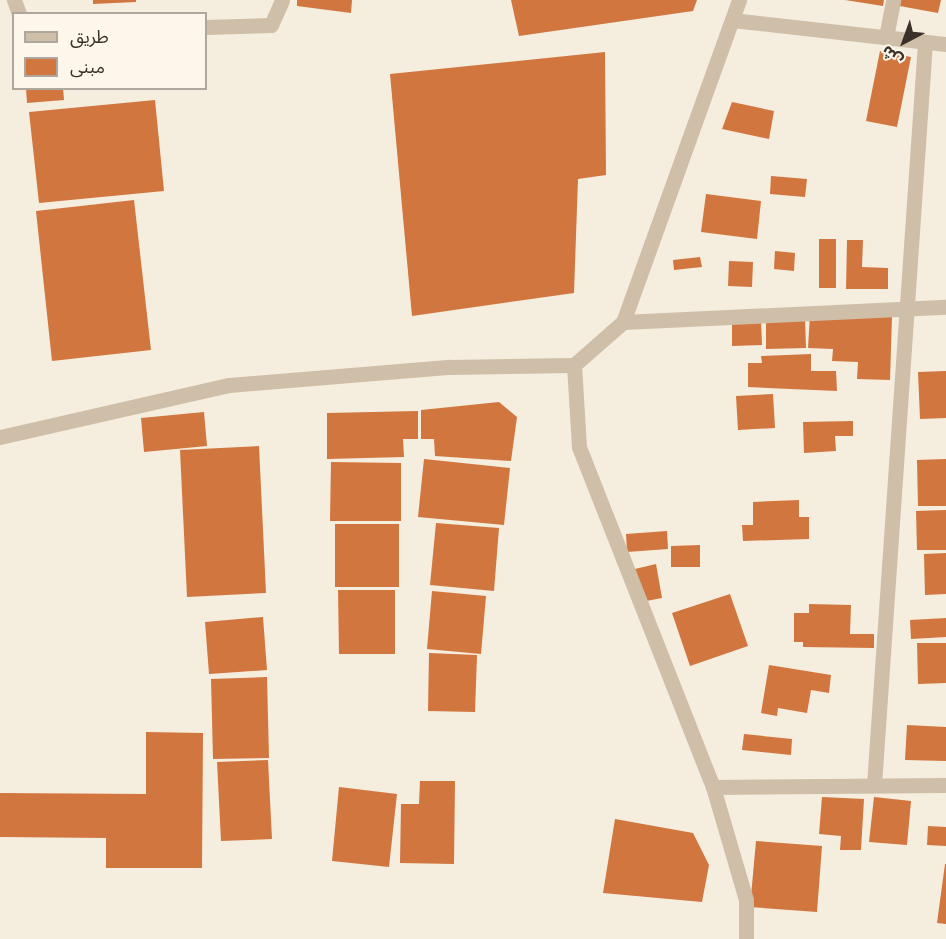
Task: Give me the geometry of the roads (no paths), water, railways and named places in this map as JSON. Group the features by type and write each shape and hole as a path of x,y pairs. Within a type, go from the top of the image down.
{"street":[{"path":"207,27 271,25 282,0"},
{"path":"0,437 228,386 450,367 574,365 623,322 739,0"},
{"path":"886,37 893,0"},
{"path":"732,20 946,44"},
{"path":"874,785 925,42"},
{"path":"623,322 946,307"},
{"path":"574,365 579,447 713,787 746,900 746,939"},
{"path":"713,787 946,785"}]}
